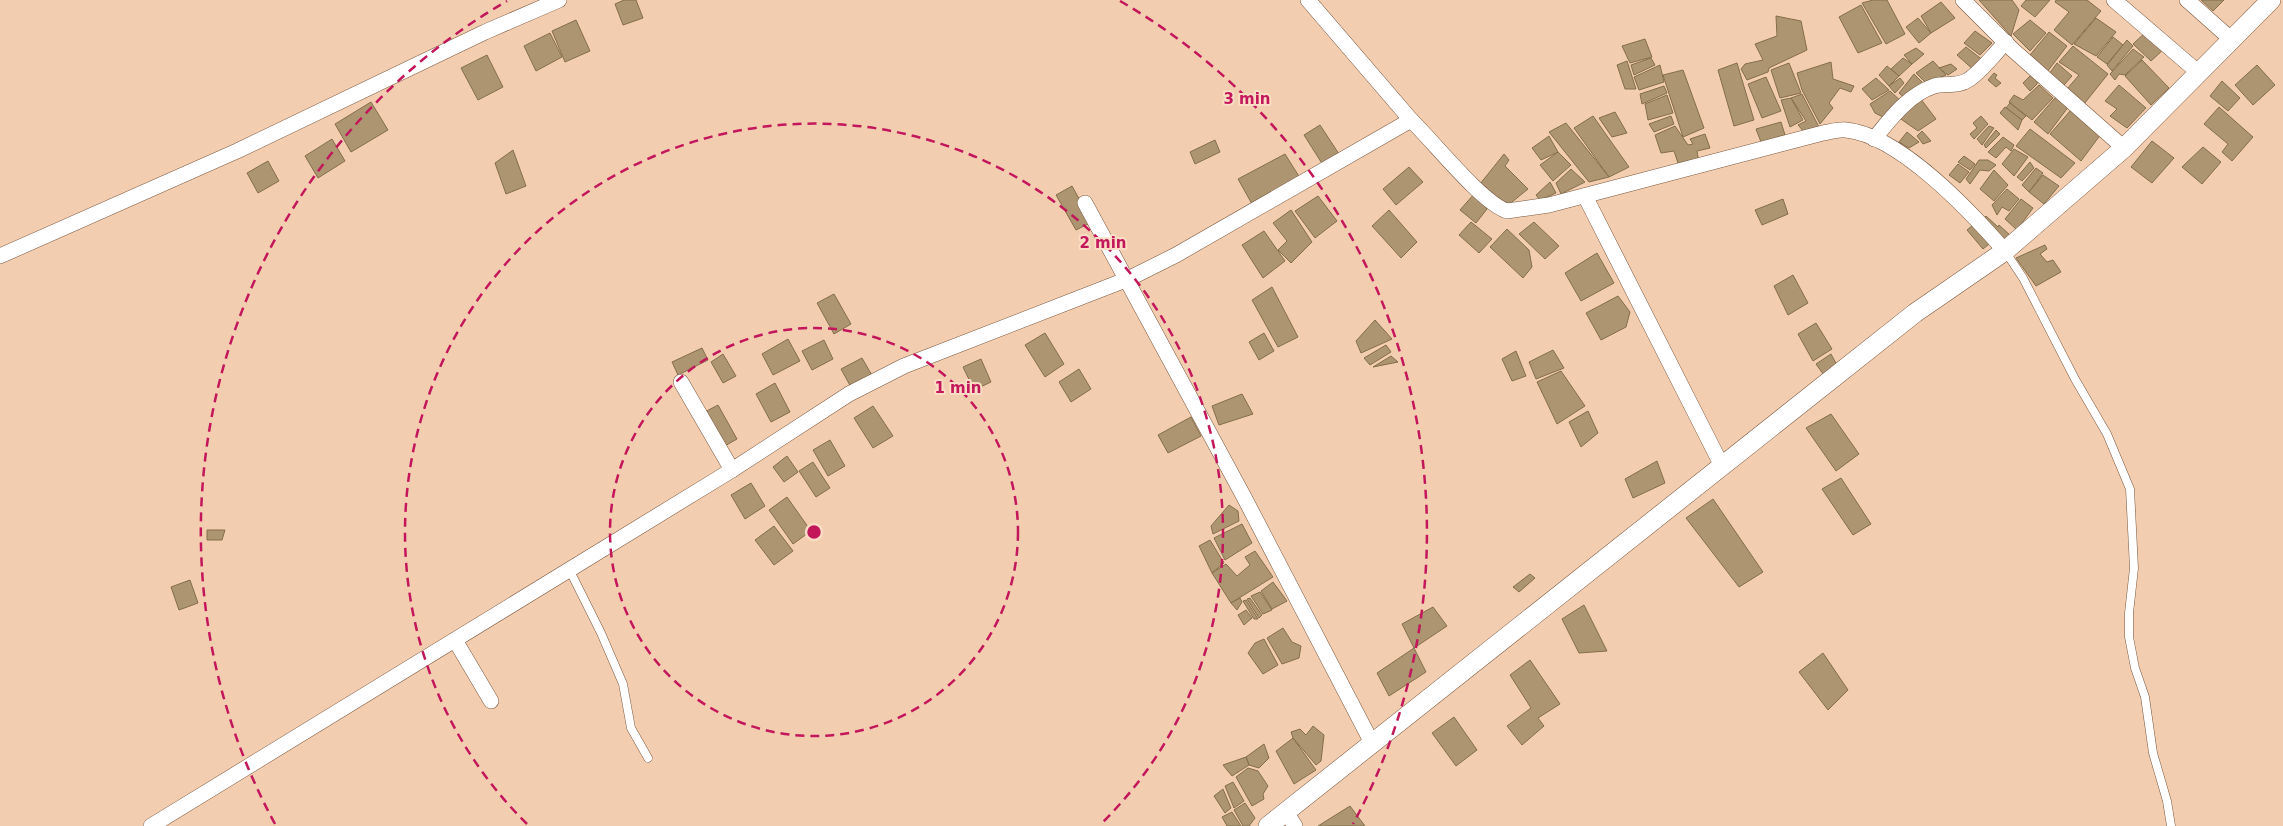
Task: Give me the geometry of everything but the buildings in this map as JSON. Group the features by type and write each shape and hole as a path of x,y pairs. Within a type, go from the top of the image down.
{"street":[{"path":"0,256 238,151 485,32 559,0"},
{"path":"1308,0 1410,120 1484,196 1501,209 1507,211 1549,205 1823,133 1845,130 1874,138 1901,154 1955,199 2005,251"},
{"path":"1963,0 2006,42 2124,148"},
{"path":"2114,0 2199,73"},
{"path":"2187,0 2232,40"},
{"path":"1268,826 1290,819 1372,743 1915,314 2005,251 2124,148 2271,0"},
{"path":"1874,138 1903,106 1918,94 1936,86 1956,84 1968,80 2006,42"},
{"path":"150,826 732,470 849,394 904,366 1128,279 1176,255 1410,120"},
{"path":"1584,196 1722,466"},
{"path":"1085,203 1128,279 1244,497 1372,743"},
{"path":"681,382 732,470"},
{"path":"455,640 491,701"}],"lane":[{"path":"2005,251 2023,278 2075,379 2107,434 2130,489 2134,568 2129,613 2129,637 2135,668 2145,697 2153,753 2167,800 2171,826"},
{"path":"569,569 601,633 623,684 630,728 648,758"}]}
